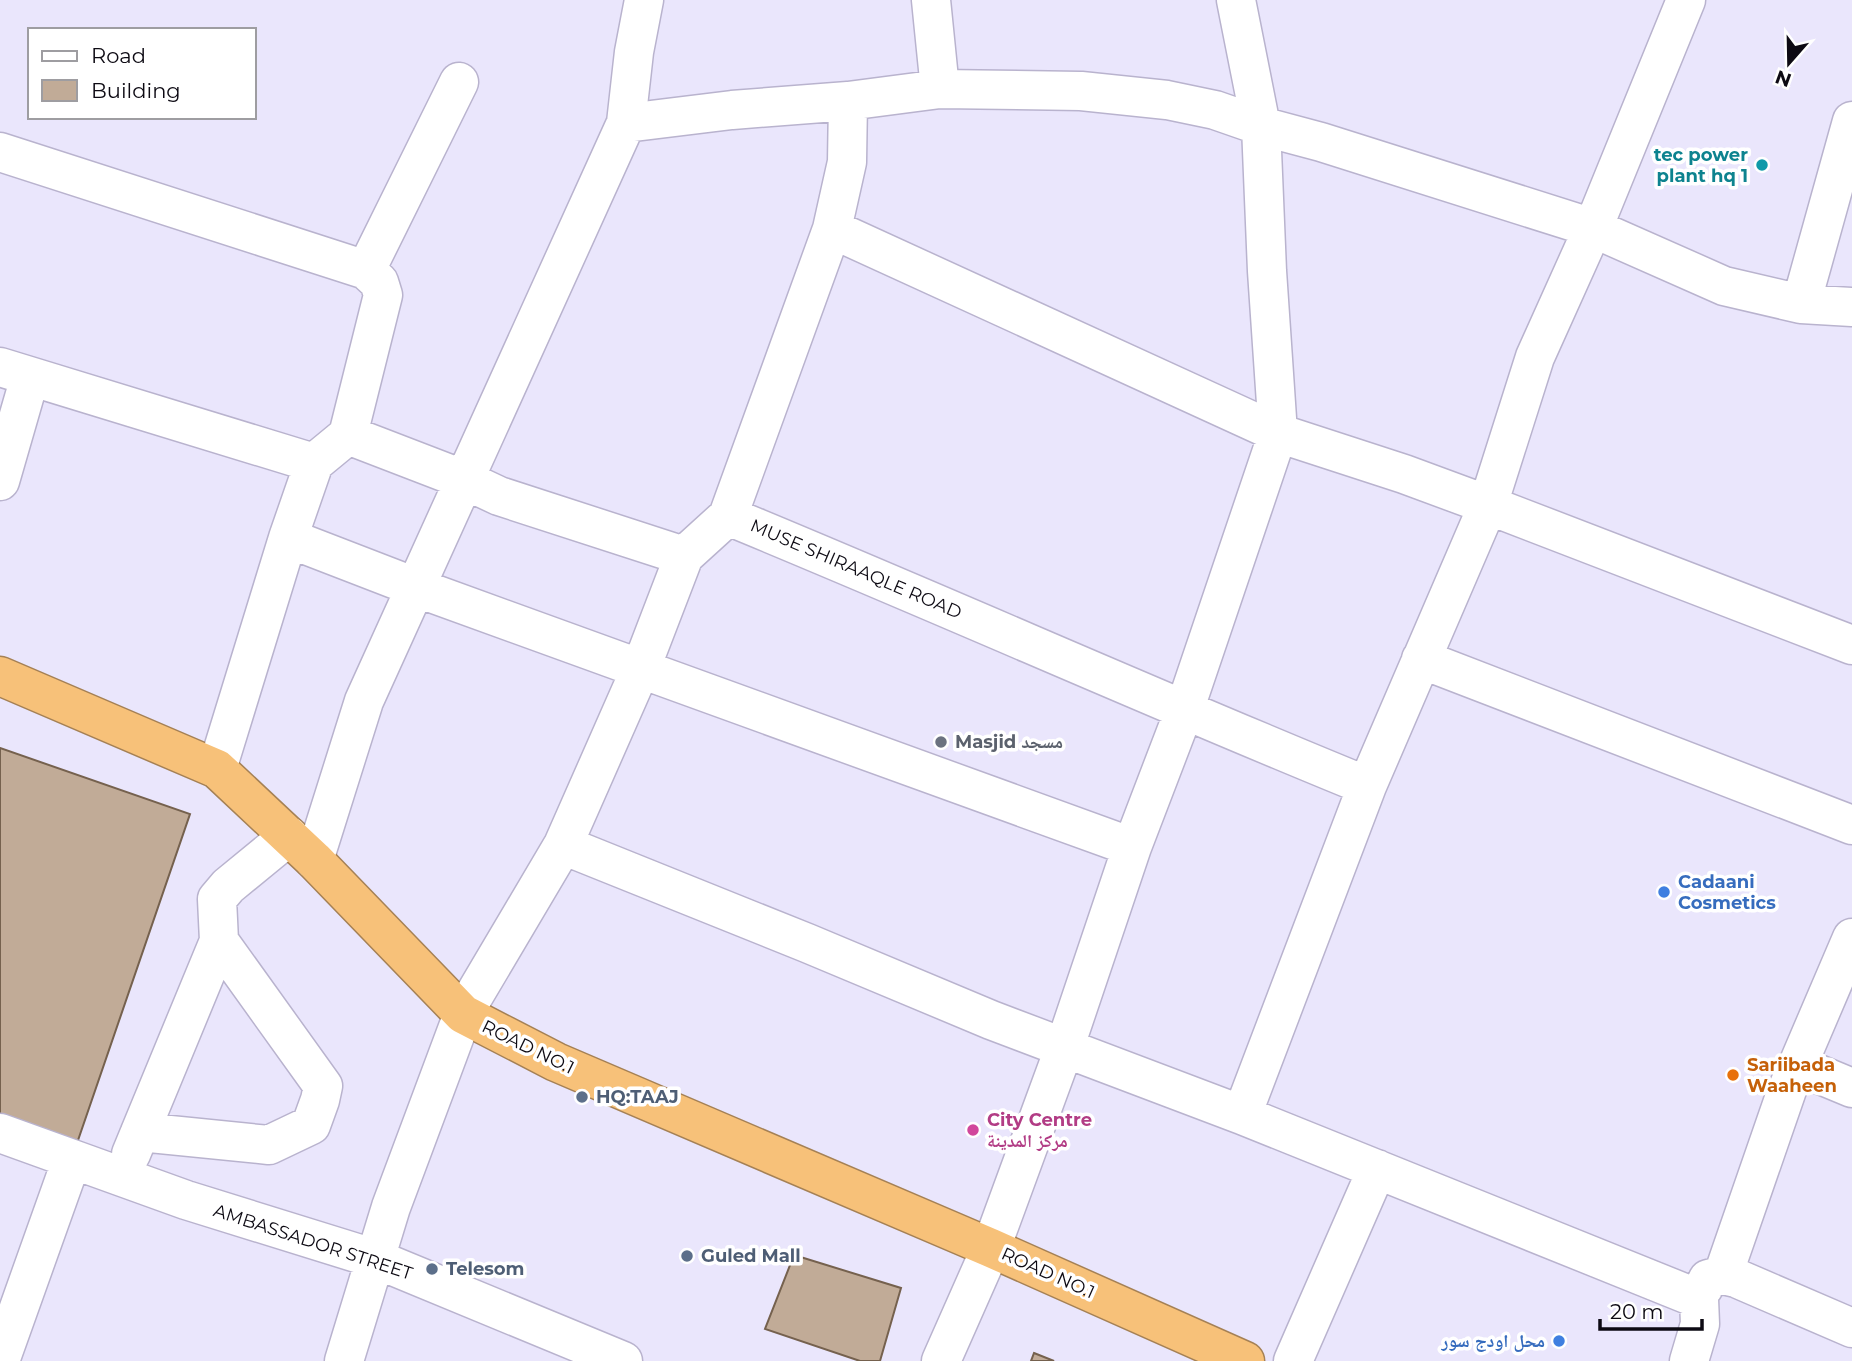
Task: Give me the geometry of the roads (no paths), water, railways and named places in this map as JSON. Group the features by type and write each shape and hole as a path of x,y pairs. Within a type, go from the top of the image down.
{"highway":[{"name":"ROAD NO.1","path":"0,676 217,769 302,848 463,1014 556,1062 990,1248 1245,1361"}],"street":[{"path":"122,1176 219,941 217,899 228,886 302,848 364,701 626,123 634,52 644,0"},
{"path":"931,0 940,89"},
{"path":"941,1361 990,1248 1064,1049 1132,847 1184,711 1278,433 1261,126 1236,0"},
{"path":"1242,1115 1367,786 1488,505 1535,357 1593,228 1686,0"},
{"path":"366,270 459,82"},
{"path":"626,123 940,89 1081,91 1167,100 1215,110 1593,228 1724,286 1801,304 1852,307"},
{"path":"728,516 832,229 847,162 848,101"},
{"path":"1801,304 1852,121"},
{"path":"0,152 366,270 379,282 383,295 348,435 314,463 288,538 217,769"},
{"path":"832,229 1278,433 1488,505 1852,645"},
{"path":"0,481 15,372 314,463"},
{"path":"344,1361 391,1207 463,1014 563,845 641,668 684,556 499,496 465,480 348,435"},
{"name":"MUSE SHIRAAQLE ROAD","path":"684,556 728,516 964,614 1184,711 1367,786"},
{"path":"288,538 415,587 1132,847"},
{"path":"1421,659 1852,825"},
{"path":"563,845 1064,1049 1242,1115 1377,1170 1711,1287 1736,1278 1852,1328"},
{"path":"1689,1361 1711,1287 1787,1090 1852,937"},
{"path":"140,1132 269,1145 310,1125 320,1101 323,1086 219,941"},
{"path":"1799,1066 1852,1088"},
{"name":"AMBASSADOR STREET","path":"0,1133 186,1199 376,1259 622,1361"},
{"path":"0,1361 72,1159"},
{"path":"1293,1361 1377,1170"}],"place":[{"name":"tec power plant hq 1","path":"1762,165"},
{"name":"Masjid مسجد","path":"941,742"},
{"name":"Cadaani Cosmetics","path":"1664,892"},
{"name":"Sariibada Waaheen","path":"1733,1075"},
{"name":"HQ:TAAJ","path":"582,1097"},
{"name":"City Centre مركز المدينة","path":"973,1130"},
{"name":"Guled Mall","path":"687,1256"},
{"name":"Telesom","path":"432,1269"},
{"name":"محل اودج سور","path":"1559,1341"}]}
